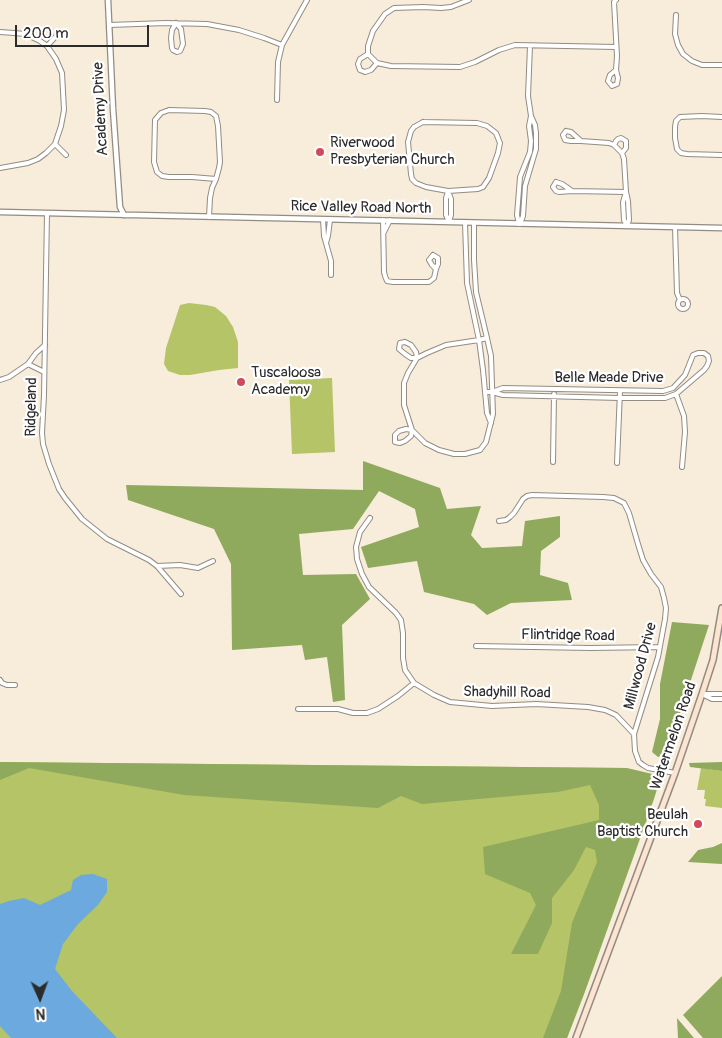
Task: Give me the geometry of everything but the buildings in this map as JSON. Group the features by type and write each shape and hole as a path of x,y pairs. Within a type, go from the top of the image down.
{"main road":[{"name":"Watermelon Road","path":"576,1038 675,773 702,694 713,660 722,608"}],"street":[{"name":"Academy Drive","path":"108,0 120,208 124,215"},
{"path":"278,100 278,62 282,45 307,0"},
{"path":"423,7 424,0"},
{"path":"469,0 446,8 394,8 385,14 373,31 368,46 368,54 377,63 390,66 460,67 515,45 616,47"},
{"path":"615,1 616,70"},
{"path":"676,15 675,34 683,54 692,61 702,65 722,65"},
{"path":"176,23 181,29 183,44 180,51 177,52 172,48 171,38 172,30 176,23"},
{"path":"109,25 207,24 231,28 282,45"},
{"path":"0,32 25,34 40,40 47,46 59,63 63,79 63,116 55,144 42,156 33,161 0,168"},
{"path":"47,46 59,33"},
{"path":"520,224 517,215 520,177 530,152 529,126 531,116 528,96 530,46"},
{"path":"368,54 360,59 358,64 360,70 365,72 371,70 377,63"},
{"path":"209,217 211,192 216,179 220,162 216,116 211,112 205,111 169,110 161,112 154,126 154,162 157,172 162,176 169,177 216,179"},
{"path":"722,117 680,117 676,121 675,130 677,149 681,153 722,155"},
{"path":"423,122 477,123 487,126 496,133 500,143 487,183 478,189 448,191 421,185 412,179 408,148 411,131 423,122"},
{"path":"614,145 618,139 621,138 626,141 626,148 622,153"},
{"path":"581,140 598,141 614,145 622,153 629,206 627,226"},
{"path":"55,144 66,155"},
{"path":"448,191 446,215 449,222"},
{"path":"572,191 626,192"},
{"name":"Rice Valley Road North","path":"0,212 722,228"},
{"name":"Ridgeland","path":"47,213 42,433 49,464 59,489 78,515 98,533 157,566"},
{"path":"323,219 331,275"},
{"path":"326,243 330,220"},
{"path":"383,220 384,276 387,281 429,282 434,278 436,269"},
{"path":"384,234 390,220"},
{"path":"465,223 467,283 484,370 487,413 491,423"},
{"path":"474,223 476,292 487,338 490,356 493,414 490,432 480,450 465,454 454,454 439,450 425,443 412,430 403,394 404,383 417,358 416,352 411,345 405,342 400,343 400,349 405,354 410,358 417,358 446,345 487,338"},
{"path":"676,227 677,293 680,300"},
{"name":"Ridgeland","path":"0,380 28,364 45,345"},
{"name":"Belle Meade Drive","path":"485,392 502,395 554,397 665,398 676,394 709,362 708,356 704,353 693,355 685,375 673,388 663,391 503,388 492,392"},
{"path":"28,364 44,372"},
{"path":"673,388 684,416 685,432 682,467"},
{"path":"554,389 554,462"},
{"path":"617,464 620,390"},
{"path":"412,430 410,436 405,441 395,442 395,436 399,431 412,430"},
{"name":"Millwood Drive","path":"499,521 510,517 522,499 532,495 609,497 624,503 644,560 651,574 661,587 666,614 656,662 634,734 635,751 639,762 648,768 675,773"},
{"path":"298,709 338,709 353,713 367,713 378,709 414,683 405,670 401,620 369,587 357,560 356,546 360,532 370,518"},
{"path":"157,566 180,565 198,568 213,561"},
{"path":"157,566 181,594"},
{"name":"Flintridge Road","path":"476,646 659,648"},
{"path":"0,680 7,685 15,685"},
{"name":"Shadyhill Road","path":"414,683 450,702 492,706 544,705 588,707 605,710 616,715 634,734"},
{"path":"702,694 722,694"},
{"path":"702,694 712,699 722,699"}],"green space":[{"path":"189,303 215,307 226,316 233,327 238,342 238,368 190,375 180,375 168,371 164,364 166,348 180,305"},
{"path":"332,378 335,452 292,454 289,380"},
{"path":"363,461 440,488 447,509 481,506 471,535 482,548 522,546 525,521 560,516 560,537 541,551 540,575 568,583 572,600 511,603 487,615 474,604 424,592 417,561 368,568 361,547 419,527 415,509 379,491 353,529 299,534 303,575 356,574 370,599 342,625 345,700 333,702 327,657 305,660 302,645 232,650 231,564 214,529 128,500 126,485 363,490"},
{"path":"672,622 709,625 667,753 658,757 652,752 660,719 660,684"},
{"path":"0,762 627,768 649,814 567,1038 0,1038"},
{"path":"0,762 627,768 661,776 567,1038 543,1038 561,991 572,923 597,862 595,850 586,847 574,870 552,898 552,923 538,954 511,954 536,905 530,893 485,874 483,847 599,820 599,805 590,785 558,792 422,804 401,796 378,808 184,795 29,768 0,780"},
{"path":"722,762 722,771 690,767 689,763"},
{"path":"701,768 722,771 722,808 705,806 705,790 697,790"},
{"path":"722,843 722,864 688,862 698,850"},
{"path":"722,976 722,1038 703,1038 683,1015"},
{"path":"677,1018 694,1038 678,1038"}],"water":[{"path":"93,874 107,879 107,892 98,905 78,924 63,944 55,969 72,991 117,1038 11,1038 0,1026 0,904 24,898 40,905 71,890 73,880 81,875"}],"place":[{"name":"Riverwood Presbyterian Church","path":"320,152"},
{"name":"Tuscaloosa Academy","path":"241,382"},
{"name":"Beulah Baptist Church","path":"698,824"}]}
